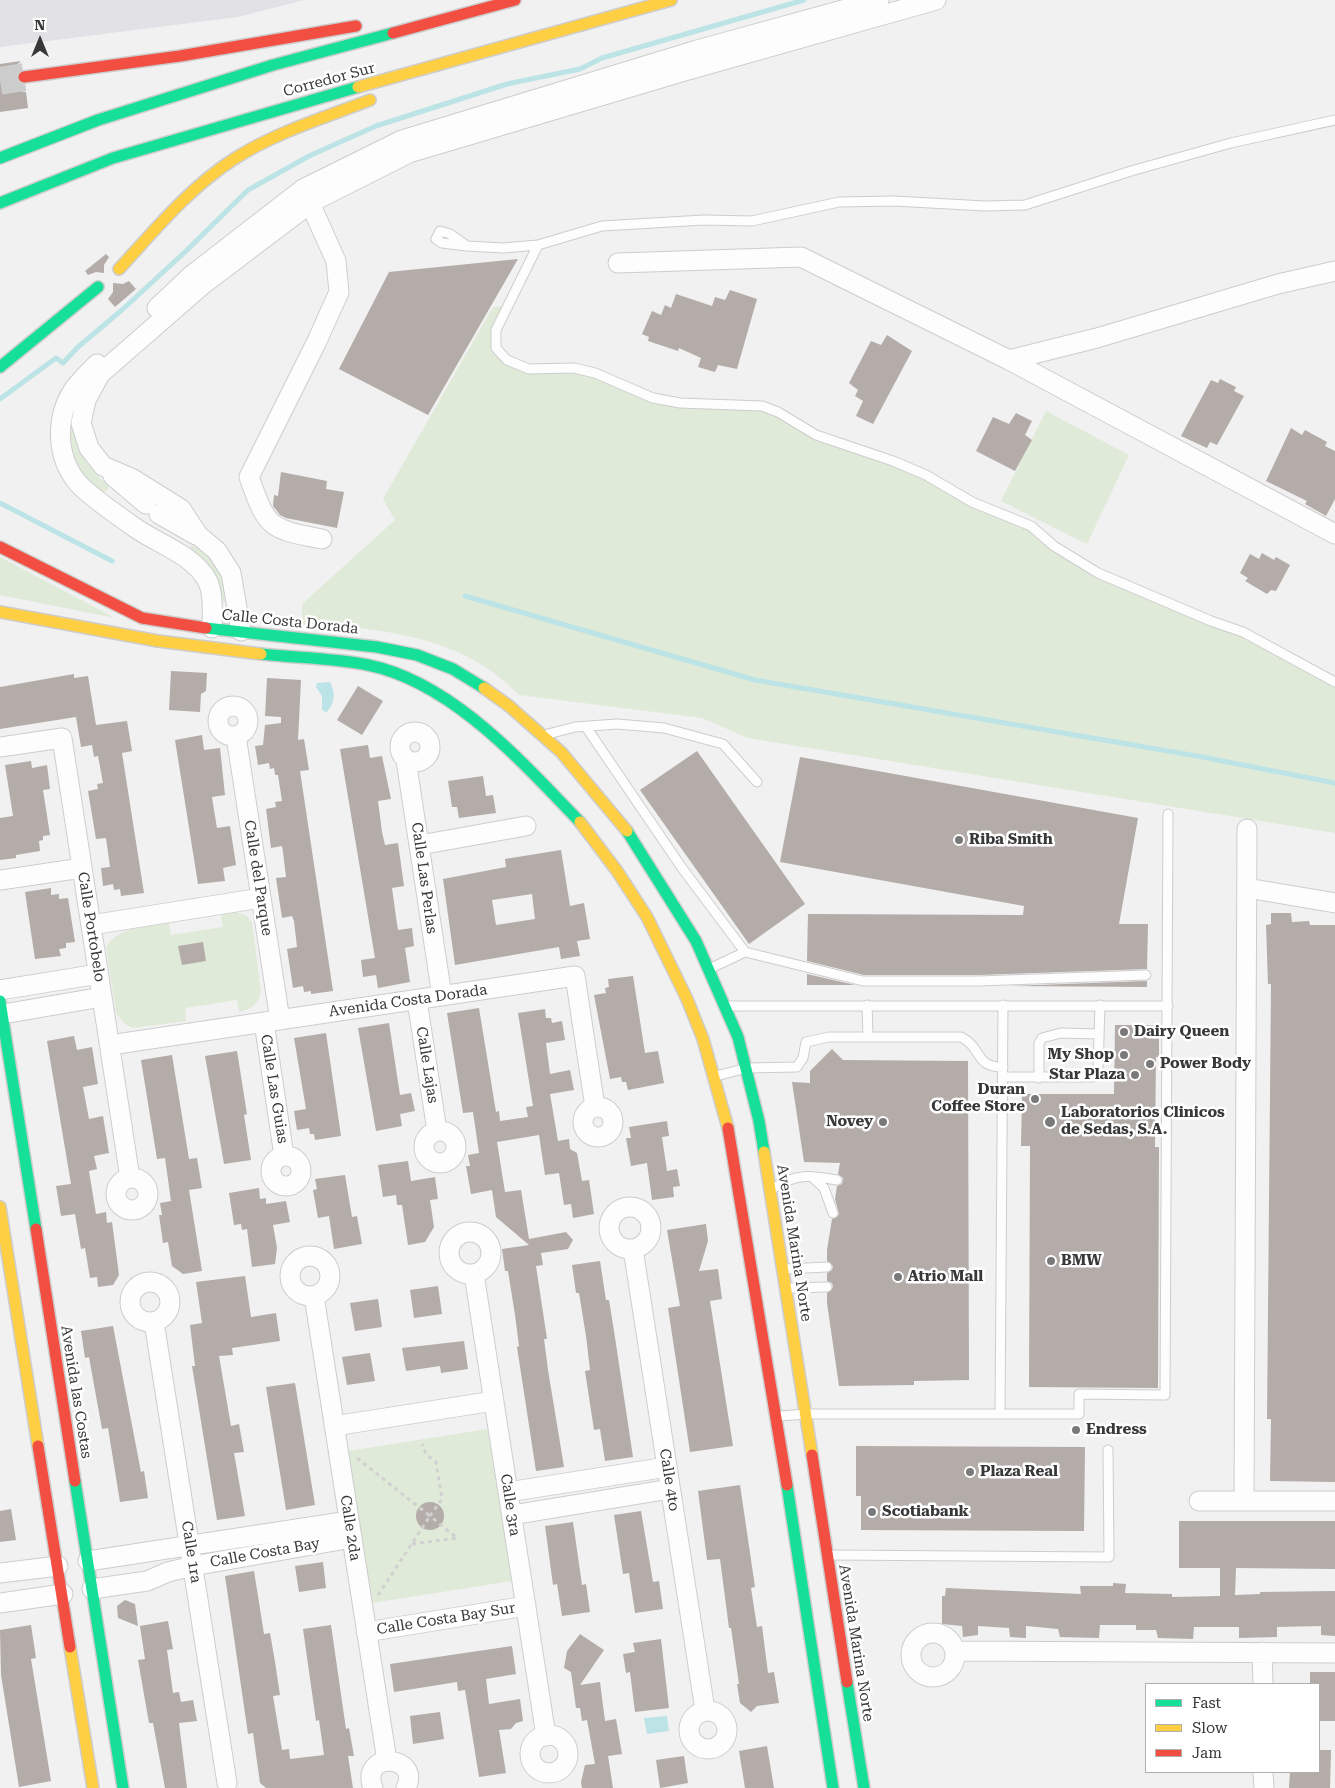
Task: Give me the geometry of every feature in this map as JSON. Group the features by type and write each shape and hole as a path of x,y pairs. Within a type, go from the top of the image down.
{"main road":[{"path":"400,19 505,0"},
{"name":"Corredor Sur","path":"0,158 98,120 273,65 515,0"},
{"name":"Corredor Sur","path":"0,203 113,158 287,107 671,0"},
{"path":"24,77 180,56 371,24"},
{"path":"401,88 506,47"},
{"path":"119,269 179,205 208,178 235,158 273,138 384,95"},
{"path":"0,367 98,287"},
{"name":"Calle Costa Dorada","path":"0,547 142,618 180,626 377,647 417,655 453,669 484,688 543,736 558,755"},
{"path":"0,612 227,651 368,665 399,674 425,685 479,724 540,774 586,828 618,871 647,917 687,999 714,1077 728,1128 777,1417 832,1788"},
{"name":"Avenida Marina Norte","path":"558,755 634,840 696,940 725,1006 747,1068 759,1121 864,1788"},
{"name":"Avenida las Costas","path":"1,1009 28,1235 88,1561 77,1591 93,1788"},
{"name":"Avenida las Costas","path":"0,1207 58,1566 77,1591 123,1788"},
{"path":"5,1238 28,1235"},
{"path":"58,1566 88,1561"},
{"path":"829,1766 860,1761"}],"street":[{"path":"212,628 212,600 207,580 191,562 136,528 77,482 65,462 60,440 62,414 74,389 178,288 308,196 402,140 697,50 879,0"},
{"path":"241,631 231,573 217,552 201,538 129,492 103,466 89,448 81,423 86,400 100,374 308,196 409,153 685,71 936,0"},
{"path":"308,196 336,261 339,292 317,341 249,477 259,506 272,526 293,534 322,539"},
{"path":"618,263 801,257 1009,360 1335,534"},
{"path":"1009,360 1097,338 1278,284 1335,270"},
{"path":"103,466 133,479 181,509 201,538"},
{"name":"Calle del Parque","path":"236,736 261,898 272,1021"},
{"name":"Calle Portobelo","path":"0,747 62,738 130,1178"},
{"name":"Calle Las Perlas","path":"406,760 442,996"},
{"path":"420,845 526,826"},
{"path":"1244,1501 1247,829"},
{"path":"0,880 82,868"},
{"path":"1247,888 1335,903"},
{"path":"91,925 261,898"},
{"path":"0,990 98,974"},
{"name":"Avenida Costa Dorada","path":"110,1045 575,976 595,1107"},
{"path":"1,1009 102,997"},
{"name":"Calle Lajas","path":"417,1000 437,1131"},
{"name":"Calle Las Guias","path":"272,1021 284,1156"},
{"name":"Calle 4to","path":"633,1249 705,1710"},
{"name":"Calle 3ra","path":"474,1274 546,1736"},
{"name":"Calle 2da","path":"314,1296 387,1760"},
{"name":"Calle 1ra","path":"154,1322 229,1786"},
{"path":"334,1426 494,1401"},
{"path":"508,1492 667,1467"},
{"path":"512,1515 670,1489"},
{"path":"1199,1501 1335,1502"},
{"name":"Calle Costa Bay","path":"88,1561 190,1546 350,1530"},
{"name":"Calle Costa Bay","path":"0,1603 147,1580 168,1572 350,1530"},
{"path":"0,1573 58,1566"},
{"name":"Calle Costa Bay Sur","path":"366,1632 526,1606"},
{"path":"956,1651 1335,1653"},
{"path":"1262,1652 1263,1683"},
{"path":"373,1788 372,1771 376,1766 387,1760 399,1763 404,1767 409,1779 406,1788"},
{"path":"1263,1773 1264,1788"}],"lane":[{"path":"467,246 503,248 538,246 602,226 704,220 752,221 839,202 894,201 985,206 1025,205 1231,143 1335,120"},
{"path":"538,246 496,330 496,348 507,360 529,369 574,368 595,373 653,398 680,403 755,405 778,412 816,435 893,460 926,475 972,502 1031,526 1054,546 1098,573 1243,632 1335,682"},
{"path":"0,622 52,622"},
{"path":"543,736 575,727 617,724 664,728 723,744 757,782"},
{"path":"586,727 682,868 745,952"},
{"path":"777,1417 806,1414 1079,1414 1079,1394 1165,1394 1168,814"},
{"path":"709,969 745,952 863,981 979,981 1146,975"},
{"path":"1000,1414 1004,1005"},
{"path":"725,1006 1168,1006"},
{"path":"867,1006 868,1037"},
{"path":"1003,1077 1093,1077 1098,1071 1100,1006"},
{"path":"1039,1078 1039,1043 1042,1038 1060,1033 1099,1034"},
{"path":"714,1077 747,1068 797,1066 803,1058 806,1042 812,1039 868,1037 961,1037 973,1046 982,1062 988,1065 1003,1067"},
{"path":"770,1190 794,1178 810,1175 838,1180"},
{"path":"810,1175 824,1188 832,1213"},
{"path":"783,1269 827,1267"},
{"path":"786,1288 827,1287"},
{"path":"828,1555 1109,1557 1108,1450"}],"path":[{"path":"376,1598 442,1499 436,1462 426,1454 422,1444"},
{"path":"353,1455 457,1538 411,1544"}],"shaded area":[{"path":"0,0 304,0 238,17 0,47"}],"green space":[{"path":"507,306 496,348 529,369 574,368 653,398 762,406 816,435 893,461 1031,526 1076,561 1211,621 1335,682 1335,833 748,738 702,718 519,695 497,675 472,659 446,647 390,632 302,624 302,604 395,520 383,499 493,307"},
{"path":"1046,411 1129,455 1087,544 1001,501"},
{"path":"73,418 77,445 92,469 108,485 108,489 104,492 93,488 70,459 68,419"},
{"path":"196,545 213,563 221,576 229,598 224,602 221,601 187,551 191,546"},
{"path":"0,557 115,618 0,595"},
{"path":"235,912 246,915 252,922 261,992 253,1006 239,1012 237,1000 185,1008 186,1021 133,1028 126,1025 116,1013 106,947 111,940 126,931 169,923 171,935 223,927 221,915"},
{"path":"488,1429 512,1581 372,1603 348,1451"}],"water":[{"path":"330,682 334,698 326,713 322,709 322,696 316,687 317,683"},
{"path":"667,1716 669,1731 647,1734 644,1718"}],"building":[{"path":"21,61 10,71 9,80 12,87 18,91 26,92 28,108 0,112 0,64"},
{"path":"106,254 109,257 104,265 104,273 96,272 88,275 85,271"},
{"path":"518,259 428,415 339,369 389,272"},
{"path":"129,281 136,289 115,307 108,299 113,292 113,283 123,284"},
{"path":"730,290 757,299 737,369 718,365 715,372 698,367 701,358 679,348 678,351 648,341 649,337 642,334 652,311 661,315 665,305 671,308 676,294 712,306 715,297 725,300"},
{"path":"887,335 912,351 873,424 856,416 863,401 855,396 858,390 849,383 871,341 881,345"},
{"path":"1220,379 1236,387 1234,391 1244,396 1217,445 1210,442 1207,448 1181,436 1211,380 1218,383"},
{"path":"1016,413 1032,421 1025,435 1032,440 1015,471 976,451 993,417 1009,424"},
{"path":"1291,428 1302,435 1305,430 1327,442 1325,446 1335,451 1335,499 1326,516 1305,504 1307,501 1266,481"},
{"path":"281,472 327,481 326,489 344,492 337,528 286,518 280,515 273,506 274,495 278,496"},
{"path":"1262,553 1274,560 1276,557 1290,565 1276,591 1271,590 1267,594 1245,581 1248,578 1240,573 1250,554 1259,559"},
{"path":"171,671 207,673 206,691 201,694 200,712 169,710"},
{"path":"74,674 74,678 88,676 96,725 127,721 132,751 122,753 144,893 121,896 120,889 114,890 113,884 103,886 101,868 110,867 106,838 96,839 88,791 98,789 97,784 103,783 98,756 94,757 92,745 81,747 76,717 0,729 0,687"},
{"path":"267,678 301,680 298,740 304,739 309,770 300,771 333,991 311,994 311,991 304,992 303,986 293,988 287,949 297,947 294,921 292,916 282,918 276,878 286,877 283,852 282,846 271,848 266,809 276,807 275,802 282,801 278,775 275,775 274,768 270,769 269,763 258,765 255,746 263,745 265,725 281,723 281,717 265,716"},
{"path":"358,686 383,701 362,735 337,720"},
{"path":"202,735 204,750 220,748 225,795 212,797 217,828 230,826 236,865 223,868 225,881 198,884 175,740"},
{"path":"368,745 370,758 382,756 391,799 378,801 385,845 398,843 404,886 392,888 398,930 412,928 414,946 405,948 410,982 378,988 376,975 363,977 361,960 375,958 340,749"},
{"path":"697,751 805,904 749,944 640,790"},
{"name":"Riba Smith","path":"800,757 1138,818 1119,924 1148,924 1147,969 979,975 864,975 807,961 808,914 1023,915 1024,906 780,862"},
{"path":"31,761 32,768 47,765 50,789 43,790 50,835 43,836 43,840 39,841 40,851 16,855 16,858 0,860 0,818 13,816 5,765"},
{"path":"483,776 486,796 493,795 496,813 459,818 457,807 452,807 448,781"},
{"path":"561,850 570,906 584,903 590,939 577,941 580,956 561,959 559,947 455,965 443,879 506,867 505,859","holes":["532,894 535,919 496,925 492,900"]},
{"path":"51,888 51,895 59,894 59,899 68,898 75,942 66,943 66,948 59,949 61,956 35,959 25,892"},
{"path":"1271,913 1291,913 1292,922 1309,921 1310,925 1335,925 1335,1482 1270,1481 1271,1419 1267,1419 1271,984 1268,984 1266,925 1271,924"},
{"path":"203,942 206,961 182,965 178,946"},
{"path":"807,974 855,985 807,985"},
{"path":"633,976 645,1053 658,1051 664,1083 628,1090 626,1082 622,1082 621,1077 610,1079 594,995 606,993 605,988 609,987 608,979"},
{"path":"1146,981 1147,987 1010,986"},
{"path":"479,1008 496,1112 499,1111 500,1121 528,1117 526,1107 533,1106 518,1013 545,1009 546,1018 551,1018 552,1023 562,1021 565,1040 546,1043 550,1074 570,1070 574,1090 550,1094 558,1141 569,1139 570,1149 577,1153 582,1181 589,1180 594,1214 573,1218 571,1204 564,1205 559,1173 545,1175 539,1135 497,1142 505,1192 521,1190 529,1239 566,1232 573,1240 568,1249 541,1253 543,1265 536,1266 547,1339 544,1339 548,1370 564,1467 536,1471 517,1347 519,1346 515,1315 508,1271 505,1271 502,1249 529,1245 496,1217 492,1190 471,1194 466,1166 470,1166 468,1155 479,1153 473,1112 463,1113 447,1013"},
{"path":"389,1023 400,1095 411,1093 415,1111 400,1114 402,1126 376,1131 358,1028"},
{"path":"1115,1025 1159,1025 1159,1057 1156,1057 1155,1147 1159,1147 1158,1388 1029,1387 1030,1146 1021,1146 1022,1094 1114,1094"},
{"path":"326,1033 341,1136 315,1140 314,1134 310,1134 309,1128 297,1130 294,1111 306,1109 294,1038"},
{"path":"74,1036 77,1050 92,1047 98,1084 83,1087 89,1119 103,1116 109,1153 94,1156 97,1169 89,1171 96,1214 106,1212 107,1223 112,1222 119,1275 113,1285 98,1287 97,1277 90,1278 85,1248 81,1249 75,1214 61,1216 56,1186 71,1184 47,1041"},
{"name":"Atrio Mall","path":"832,1049 843,1060 968,1061 969,1380 914,1381 914,1385 839,1386 827,1303 827,1293 833,1287 832,1283 827,1281 827,1273 832,1270 833,1266 827,1261 827,1250 832,1219 839,1214 835,1199 837,1186 842,1184 843,1178 838,1174 840,1163 804,1162 792,1082 810,1083 810,1071"},
{"path":"237,1051 247,1114 244,1115 251,1160 224,1164 205,1056"},
{"path":"172,1055 189,1159 197,1158 202,1188 189,1190 202,1271 183,1274 172,1266 168,1242 163,1243 159,1215 162,1215 160,1203 171,1201 165,1158 157,1159 141,1060"},
{"path":"667,1121 669,1136 662,1137 667,1171 677,1169 680,1186 673,1187 674,1197 652,1200 647,1163 631,1166 626,1138 631,1138 629,1127"},
{"path":"408,1161 411,1181 435,1177 438,1199 430,1200 434,1227 425,1242 408,1245 402,1205 397,1205 396,1195 383,1197 378,1165"},
{"path":"345,1175 352,1217 357,1216 362,1244 334,1249 329,1216 318,1218 313,1190 317,1189 315,1179"},
{"path":"259,1188 260,1199 266,1198 266,1204 286,1201 290,1222 273,1225 277,1248 275,1264 252,1267 247,1229 242,1230 241,1224 234,1225 229,1193"},
{"path":"706,1224 708,1241 699,1271 718,1269 722,1299 710,1301 733,1446 690,1452 668,1308 680,1306 667,1230"},
{"path":"600,1261 606,1300 609,1300 633,1457 605,1461 600,1429 594,1430 585,1371 590,1370 586,1336 572,1265"},
{"path":"245,1276 251,1317 276,1313 280,1341 232,1348 233,1355 219,1356 231,1426 239,1424 244,1452 234,1453 245,1516 217,1520 192,1366 195,1366 190,1325 202,1323 196,1282"},
{"path":"438,1286 442,1314 414,1318 410,1290"},
{"path":"378,1299 382,1327 355,1331 350,1303"},
{"path":"113,1326 141,1472 144,1471 148,1498 120,1502 108,1428 102,1429 89,1357 85,1358 81,1331"},
{"path":"464,1341 468,1369 441,1373 440,1366 406,1371 402,1348"},
{"path":"370,1353 375,1381 347,1385 342,1357"},
{"path":"295,1383 315,1505 286,1510 266,1387"},
{"name":"Plaza Real","path":"856,1446 1085,1447 1084,1531 861,1530 861,1496 856,1496"},
{"path":"740,1485 755,1587 751,1588 757,1627 762,1626 768,1673 774,1672 779,1703 757,1706 751,1712 740,1703 737,1684 739,1684 720,1559 707,1560 698,1491"},
{"path":"430,1502 440,1506 444,1516 440,1526 430,1530 420,1526 416,1516 420,1506"},
{"path":"11,1509 16,1540 0,1542 0,1511"},
{"path":"641,1511 653,1582 659,1581 663,1609 635,1613 629,1573 623,1574 614,1515"},
{"path":"1179,1521 1335,1521 1335,1569 1236,1568 1235,1595 1260,1594 1260,1592 1335,1591 1335,1636 1321,1635 1321,1626 1277,1627 1277,1637 1239,1638 1239,1627 1194,1627 1193,1639 1158,1638 1156,1630 1136,1630 1136,1625 1100,1625 1099,1638 1060,1637 1058,1629 1026,1626 1026,1638 1010,1637 1009,1628 978,1626 978,1635 963,1637 962,1626 942,1624 942,1596 945,1596 946,1588 1081,1594 1080,1586 1113,1586 1113,1583 1126,1584 1125,1593 1172,1594 1172,1597 1220,1596 1220,1568 1179,1568"},
{"path":"573,1522 582,1585 586,1584 590,1612 562,1616 557,1584 553,1585 545,1526"},
{"path":"323,1562 326,1588 299,1592 295,1566"},
{"path":"254,1571 264,1634 270,1633 275,1662 280,1695 273,1696 282,1750 289,1749 290,1759 324,1755 319,1720 316,1721 303,1629 331,1625 346,1729 349,1728 354,1756 348,1756 353,1788 266,1788 260,1783 253,1733 248,1734 225,1576"},
{"path":"125,1600 135,1604 138,1626 118,1618 117,1606"},
{"path":"168,1621 173,1649 167,1650 173,1693 179,1692 181,1702 193,1700 197,1721 179,1723 187,1788 165,1788 153,1723 149,1723 138,1660 145,1659 140,1626"},
{"path":"31,1625 36,1658 31,1659 51,1781 19,1787 1,1675 0,1630"},
{"path":"580,1634 604,1650 580,1685 600,1682 605,1721 616,1719 622,1754 608,1756 613,1788 582,1788 581,1782 585,1765 595,1764 587,1720 582,1721 580,1708 576,1708 571,1672 564,1668 567,1651"},
{"path":"661,1639 669,1708 635,1712 630,1672 626,1673 623,1654 635,1652 633,1643"},
{"path":"512,1646 516,1674 486,1679 489,1704 520,1699 523,1721 516,1723 511,1729 499,1730 506,1773 479,1777 465,1690 458,1691 457,1682 394,1692 390,1664"},
{"path":"1310,1672 1335,1672 1335,1721 1320,1721 1320,1683 1310,1683"},
{"path":"440,1712 444,1739 413,1744 410,1716"},
{"path":"767,1746 774,1788 745,1788 739,1751"},
{"path":"1320,1750 1331,1750 1330,1788 1289,1788 1290,1773 1320,1773"},
{"path":"684,1756 688,1783 660,1788 656,1760"}],"waterway":[{"path":"0,399 56,358 63,363 78,347 186,251 248,190 309,156 376,126 507,84 580,69 602,58 804,0"},
{"path":"0,503 112,561"},
{"path":"465,596 755,680 1197,756 1335,783"}],"tunnel":[{"path":"0,81 24,77"}],"traffic: fast":[{"path":"0,158 98,120 273,65 393,33"},
{"path":"0,203 113,158 358,87"},
{"path":"0,367 98,287"},
{"path":"206,628 377,647 417,655 453,669 484,688"},
{"path":"261,654 329,659 368,665 399,674 429,688 457,707 510,751 580,822"},
{"path":"627,831 696,941 738,1037 759,1121 764,1152"},
{"path":"0,1001 36,1229"},
{"path":"75,1481 123,1788"},
{"path":"787,1485 833,1788"},
{"path":"847,1682 864,1788"}],"traffic: slow":[{"path":"358,87 671,0"},
{"path":"119,269 187,196 234,159 283,133 370,100"},
{"path":"0,612 158,641 261,654"},
{"path":"484,688 509,706 561,752 627,831"},
{"path":"580,822 617,871 647,917 687,999 703,1039 728,1128"},
{"path":"764,1152 812,1455"},
{"path":"0,1207 38,1446"},
{"path":"70,1647 93,1788"}],"traffic: jam":[{"path":"393,33 515,0"},
{"path":"24,77 180,56 356,26"},
{"path":"0,547 142,618 206,628"},
{"path":"728,1128 787,1485"},
{"path":"36,1229 75,1481"},
{"path":"38,1446 70,1647"},
{"path":"812,1455 847,1682"}],"place":[{"name":"Riba Smith","path":"959,840"},
{"name":"Dairy Queen","path":"1124,1032"},
{"name":"My Shop","path":"1124,1055"},
{"name":"Power Body","path":"1150,1064"},
{"name":"Star Plaza","path":"1135,1075"},
{"name":"Duran Coffee Store","path":"1035,1099"},
{"name":"Novey","path":"883,1122"},
{"name":"Laboratorios Clinicos de Sedas, S.A.","path":"1050,1122"},
{"name":"BMW","path":"1051,1261"},
{"name":"Atrio Mall","path":"898,1277"},
{"name":"Endress","path":"1076,1430"},
{"name":"Plaza Real","path":"970,1472"},
{"name":"Scotiabank","path":"872,1512"}]}
